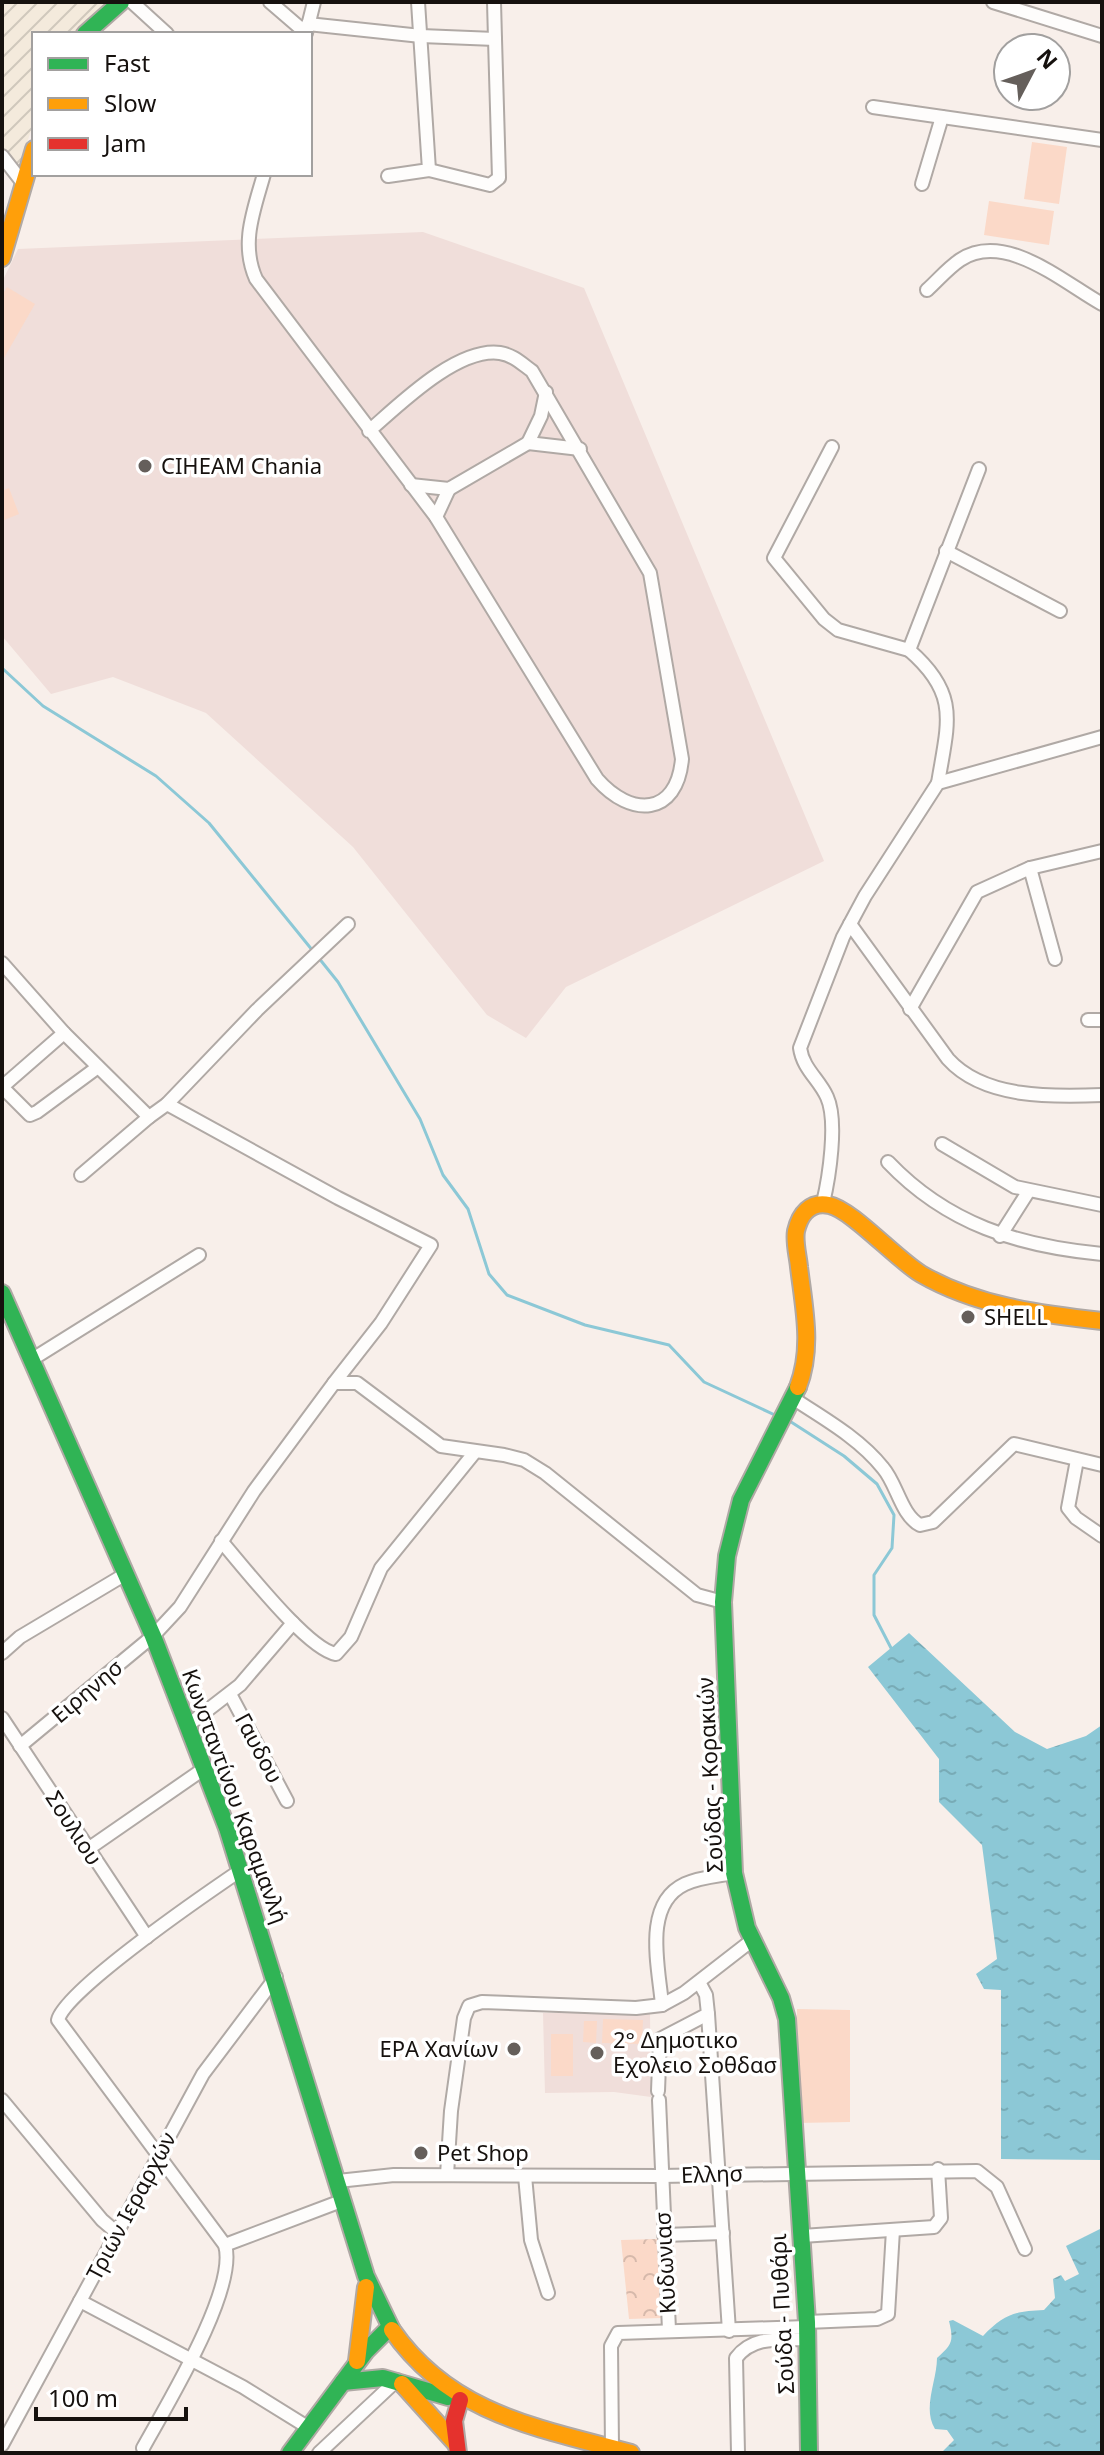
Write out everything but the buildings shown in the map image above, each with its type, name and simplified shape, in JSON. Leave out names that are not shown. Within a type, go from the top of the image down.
[{"type":"main road","points":[[87,32],[121,2]]},
{"type":"main road","points":[[2,258],[32,155]]},
{"type":"main road","points":[[792,1403],[807,1364],[808,1349],[796,1227],[804,1211],[823,1203],[842,1209],[894,1257],[941,1287],[980,1303],[1020,1312],[1102,1321]]},
{"type":"main road","name":"Κωνσταντίνου Καραμανλή","points":[[2,1293],[153,1636],[205,1768],[276,1977],[366,2276],[389,2328],[430,2376],[460,2400]]},
{"type":"main road","name":"Σούδας - Κορακιών","points":[[792,1403],[741,1500],[727,1556],[723,1602],[734,1873],[751,1941],[781,1998],[787,2019],[795,2172]]},
{"type":"main road","name":"Σούδα - Πυθάρι","points":[[795,2172],[807,2329],[809,2453]]},
{"type":"main road","points":[[357,2364],[366,2276]]},
{"type":"main road","points":[[290,2453],[357,2364],[389,2328]]},
{"type":"main road","points":[[343,2382],[373,2376],[397,2380],[508,2419],[631,2453]]},
{"type":"main road","points":[[397,2380],[423,2404],[457,2448]]},
{"type":"main road","points":[[457,2448],[454,2421],[460,2400]]},
{"type":"street","points":[[132,2],[165,32]]},
{"type":"street","points":[[270,2],[307,30],[495,39]]},
{"type":"street","points":[[307,30],[314,2]]},
{"type":"street","points":[[418,2],[429,170]]},
{"type":"street","points":[[388,176],[429,170],[490,185],[499,178],[494,2]]},
{"type":"street","points":[[993,2],[1102,36]]},
{"type":"street","points":[[873,107],[1102,140]]},
{"type":"street","points":[[922,184],[942,117]]},
{"type":"street","points":[[2,156],[23,183]]},
{"type":"street","points":[[263,176],[248,231],[250,265],[256,279],[369,431],[436,517],[597,779],[618,801],[633,807],[658,801],[681,776],[682,759],[650,573],[532,371],[511,356],[497,352],[480,355],[426,383],[369,431]]},
{"type":"street","points":[[927,290],[960,261],[993,250],[1020,257],[1102,304]]},
{"type":"street","points":[[436,517],[449,489],[528,443],[541,416],[546,392]]},
{"type":"street","points":[[528,443],[580,449]]},
{"type":"street","points":[[823,1203],[830,1176],[830,1111],[828,1098],[802,1059],[800,1048],[830,965],[850,924],[938,783],[947,712],[943,688],[933,673],[909,650],[838,630],[824,619],[774,558],[773,553],[832,447]]},
{"type":"street","points":[[909,650],[979,469]]},
{"type":"street","points":[[411,485],[449,489]]},
{"type":"street","points":[[946,551],[1060,611]]},
{"type":"street","points":[[938,783],[1102,737]]},
{"type":"street","points":[[910,1009],[977,892],[1030,868],[1102,851]]},
{"type":"street","points":[[1030,868],[1055,959]]},
{"type":"street","points":[[81,1175],[167,1104],[348,924]]},
{"type":"street","points":[[850,924],[953,1065],[985,1082],[1012,1091],[1102,1095]]},
{"type":"street","points":[[2,963],[64,1033],[149,1117]]},
{"type":"street","points":[[1088,1020],[1102,1020]]},
{"type":"street","points":[[64,1033],[2,1087],[24,1112],[30,1115],[37,1112],[98,1067]]},
{"type":"street","name":"Ειρηνησ","points":[[20,1746],[153,1636],[180,1607],[221,1541],[381,1323],[431,1245],[167,1104]]},
{"type":"street","points":[[942,1144],[1028,1192],[1102,1205]]},
{"type":"street","points":[[888,1162],[938,1206],[1000,1236],[1102,1254]]},
{"type":"street","points":[[1000,1236],[1028,1192]]},
{"type":"street","points":[[31,1360],[199,1255]]},
{"type":"street","points":[[334,1383],[357,1383],[441,1446],[524,1460],[697,1595],[723,1602]]},
{"type":"street","points":[[792,1403],[869,1453],[885,1469],[909,1516],[920,1525],[933,1522],[1014,1444],[1102,1465]]},
{"type":"street","points":[[221,1541],[293,1623],[326,1651],[336,1654],[342,1650],[381,1568],[475,1452]]},
{"type":"street","points":[[1077,1460],[1068,1508],[1076,1518],[1102,1536]]},
{"type":"street","points":[[2,1653],[20,1637],[124,1575]]},
{"type":"street","points":[[187,1726],[230,1694],[293,1623]]},
{"type":"street","name":"Γαυδου","points":[[230,1694],[287,1801]]},
{"type":"street","name":"Σουλιου","points":[[2,1718],[147,1937]]},
{"type":"street","points":[[88,1849],[205,1768]]},
{"type":"street","points":[[143,2448],[191,2361],[226,2279],[228,2256],[225,2245],[58,2020],[65,2007],[147,1937],[241,1870]]},
{"type":"street","points":[[662,2005],[657,1924],[662,1906],[676,1889],[687,1883],[734,1873]]},
{"type":"street","points":[[447,2175],[451,2111],[464,2018],[469,2006],[482,2002],[636,2008],[662,2005],[699,1982],[751,1941]]},
{"type":"street","name":"Τριών Ιεραρχών","points":[[2,2445],[157,2155],[214,2057],[276,1977]]},
{"type":"street","points":[[699,1982],[706,1995],[708,2014],[729,2331]]},
{"type":"street","name":"Κυδωνιασ","points":[[669,2330],[660,2176],[660,2039],[708,2014]]},
{"type":"street","points":[[2,2100],[102,2220],[116,2232]]},
{"type":"street","points":[[802,2236],[934,2227],[940,2222],[938,2169]]},
{"type":"street","name":"Ελλησ","points":[[338,2181],[383,2175],[660,2176],[938,2169],[977,2171],[997,2187],[1025,2249]]},
{"type":"street","points":[[525,2176],[531,2240],[548,2293]]},
{"type":"street","points":[[225,2245],[344,2200]]},
{"type":"street","points":[[738,2453],[736,2358],[745,2346],[756,2341],[807,2329],[877,2319],[888,2314],[893,2230]]},
{"type":"street","points":[[664,2235],[723,2233]]},
{"type":"street","points":[[80,2301],[243,2387],[309,2428]]},
{"type":"street","points":[[612,2448],[612,2339],[624,2331],[807,2329]]},
{"type":"street","points":[[319,2453],[397,2380]]},
{"type":"shaded area","points":[[2,2],[108,2],[77,32],[32,32],[32,128],[18,169],[2,151]]},
{"type":"shaded area","points":[[423,232],[584,288],[824,861],[566,987],[526,1038],[487,1015],[353,847],[206,713],[113,677],[51,694],[2,636],[2,282],[18,249]]},
{"type":"shaded area","name":"2° Δημοτικο Εχολειο Σοθδασ","points":[[543,2013],[650,2013],[651,2097],[614,2092],[545,2093]]},
{"type":"green space","points":[[1032,142],[1067,147],[1059,204],[1024,199]]},
{"type":"green space","points":[[989,201],[1054,211],[1049,245],[984,235]]},
{"type":"green space","points":[[7,287],[35,304],[4,358],[2,295]]},
{"type":"green space","points":[[9,488],[19,514],[2,521],[2,491]]},
{"type":"green space","points":[[797,2009],[850,2010],[850,2122],[797,2123]]},
{"type":"green space","points":[[603,2019],[643,2020],[642,2044],[602,2043]]},
{"type":"green space","points":[[584,2021],[597,2021],[596,2043],[583,2042]]},
{"type":"green space","points":[[551,2034],[573,2034],[573,2076],[551,2076]]},
{"type":"green space","points":[[657,2239],[661,2318],[629,2319],[621,2240]]},
{"type":"water","points":[[909,1633],[1015,1732],[1047,1749],[1086,1736],[1102,1725],[1102,2160],[1001,2159],[1001,1990],[984,1989],[976,1974],[997,1959],[982,1845],[939,1802],[939,1759],[868,1667]]},
{"type":"water","points":[[1102,2228],[1102,2453],[941,2453],[954,2440],[947,2430],[935,2429],[931,2421],[930,2403],[937,2358],[950,2342],[949,2321],[953,2320],[983,2336],[1011,2315],[1044,2310],[1055,2298],[1053,2279],[1061,2275],[1065,2281],[1079,2274],[1066,2246]]},
{"type":"waterway","points":[[2,668],[43,706],[156,776],[209,823],[313,951]]},
{"type":"waterway","points":[[318,957],[338,982],[420,1119],[443,1175],[468,1209],[489,1274],[507,1295],[585,1325],[669,1345],[704,1382],[777,1416]]},
{"type":"waterway","points":[[788,1420],[844,1456],[877,1484],[894,1515],[892,1548],[874,1575],[874,1615],[891,1648]]},
{"type":"traffic: fast","points":[[87,32],[121,2]]},
{"type":"traffic: fast","points":[[2,1293],[153,1636],[227,1828],[366,2276],[392,2330]]},
{"type":"traffic: fast","points":[[798,1387],[741,1500],[727,1556],[723,1602],[734,1873],[747,1928],[781,1998],[787,2019],[807,2322],[809,2453]]},
{"type":"traffic: fast","points":[[290,2453],[366,2351],[389,2328]]},
{"type":"traffic: fast","points":[[343,2382],[383,2378],[448,2397]]},
{"type":"traffic: slow","points":[[2,258],[32,156]]},
{"type":"traffic: slow","points":[[798,1387],[805,1358],[806,1328],[796,1235],[803,1214],[816,1205],[838,1208],[921,1274],[964,1294],[1008,1307],[1102,1321]]},
{"type":"traffic: slow","points":[[357,2361],[366,2287]]},
{"type":"traffic: slow","points":[[392,2330],[415,2358],[441,2381],[498,2414],[631,2453]]},
{"type":"traffic: slow","points":[[402,2384],[456,2444]]},
{"type":"traffic: jam","points":[[458,2453],[454,2421],[460,2400]]},
{"type":"place","name":"CIHEAM Chania","points":[[145,466]]},
{"type":"place","name":"SHELL","points":[[968,1317]]},
{"type":"place","name":"ΕΡΑ Χανίων","points":[[514,2049]]},
{"type":"place","name":"2° Δημοτικο Εχολειο Σοθδασ","points":[[597,2053]]},
{"type":"place","name":"Pet Shop","points":[[421,2153]]}]
